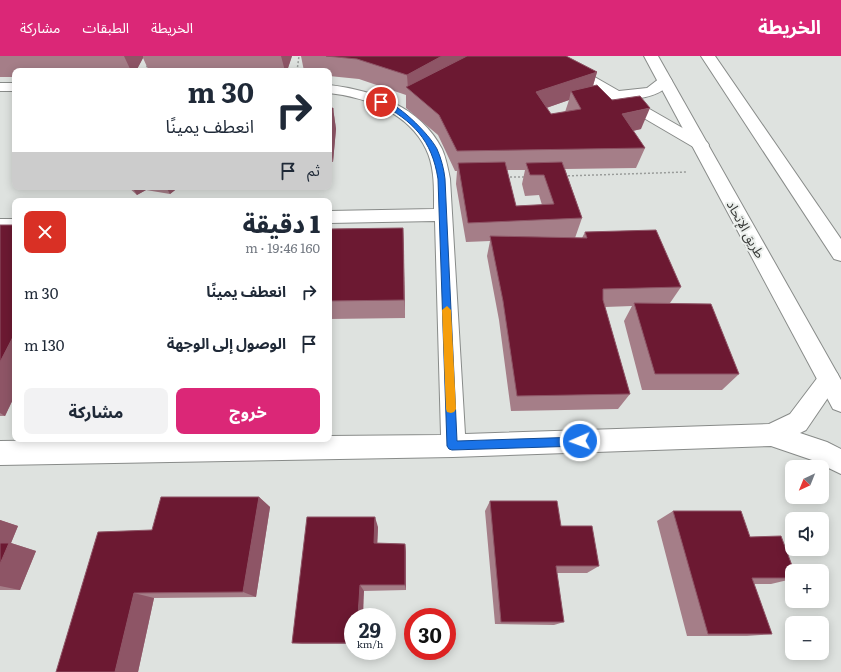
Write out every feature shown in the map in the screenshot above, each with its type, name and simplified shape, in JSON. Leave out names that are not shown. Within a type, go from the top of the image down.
[{"type":"street","points":[[548,56],[701,145]]},
{"type":"street","name":"طريق اﻹتحاد","points":[[651,56],[841,402]]},
{"type":"street","points":[[708,56],[841,254]]},
{"type":"street","points":[[617,96],[652,91],[665,81]]},
{"type":"street","points":[[0,87],[12,87]]},
{"type":"street","points":[[332,89],[372,97],[394,109],[421,131],[433,149],[440,166],[442,179],[442,215],[452,446]]},
{"type":"street","points":[[332,217],[442,215]]},
{"type":"street","points":[[0,225],[12,224]]},
{"type":"street","points":[[771,435],[798,422],[829,380]]},
{"type":"street","points":[[0,453],[452,446],[771,435],[818,450],[841,462]]},
{"type":"path","points":[[297,68],[299,56]]},
{"type":"path","points":[[146,68],[150,61]]},
{"type":"path","points":[[559,176],[715,171]]},
{"type":"path","points":[[504,177],[528,177]]},
{"type":"building","points":[[326,56],[442,56],[407,75],[357,59]]},
{"type":"building","points":[[467,56],[566,56],[597,72],[536,92],[551,114],[581,109],[571,91],[597,85],[612,100],[640,96],[650,108],[622,114],[645,148],[457,151],[439,115],[406,87]]},
{"type":"building","points":[[505,162],[516,206],[554,204],[544,175],[530,175],[526,163],[562,162],[582,218],[468,223],[458,163]]},
{"type":"building","points":[[0,225],[12,225],[12,339],[0,362]]},
{"type":"building","points":[[403,228],[404,300],[332,301],[332,229]]},
{"type":"building","points":[[656,230],[681,287],[603,289],[603,300],[630,394],[517,396],[503,301],[490,236],[587,238],[585,232]]},
{"type":"building","points":[[634,303],[711,304],[739,374],[655,374]]},
{"type":"building","points":[[161,497],[259,497],[243,592],[134,593],[115,672],[56,672],[98,532],[152,530]]},
{"type":"building","points":[[490,501],[557,501],[561,526],[592,526],[599,566],[556,566],[564,622],[501,622]]},
{"type":"building","points":[[673,511],[741,511],[750,537],[781,536],[785,547],[785,556],[788,556],[791,564],[785,564],[785,578],[752,578],[772,634],[708,634]]},
{"type":"building","points":[[307,517],[375,517],[374,543],[405,544],[405,585],[360,585],[359,608],[344,608],[344,643],[292,643]]},
{"type":"building","points":[[0,543],[9,543],[0,564]]},
{"type":"slow traffic","points":[[447,310],[451,409]]},
{"type":"route","points":[[381,102],[394,109],[421,131],[433,149],[440,166],[442,179],[442,215],[452,446],[580,441]]}]
